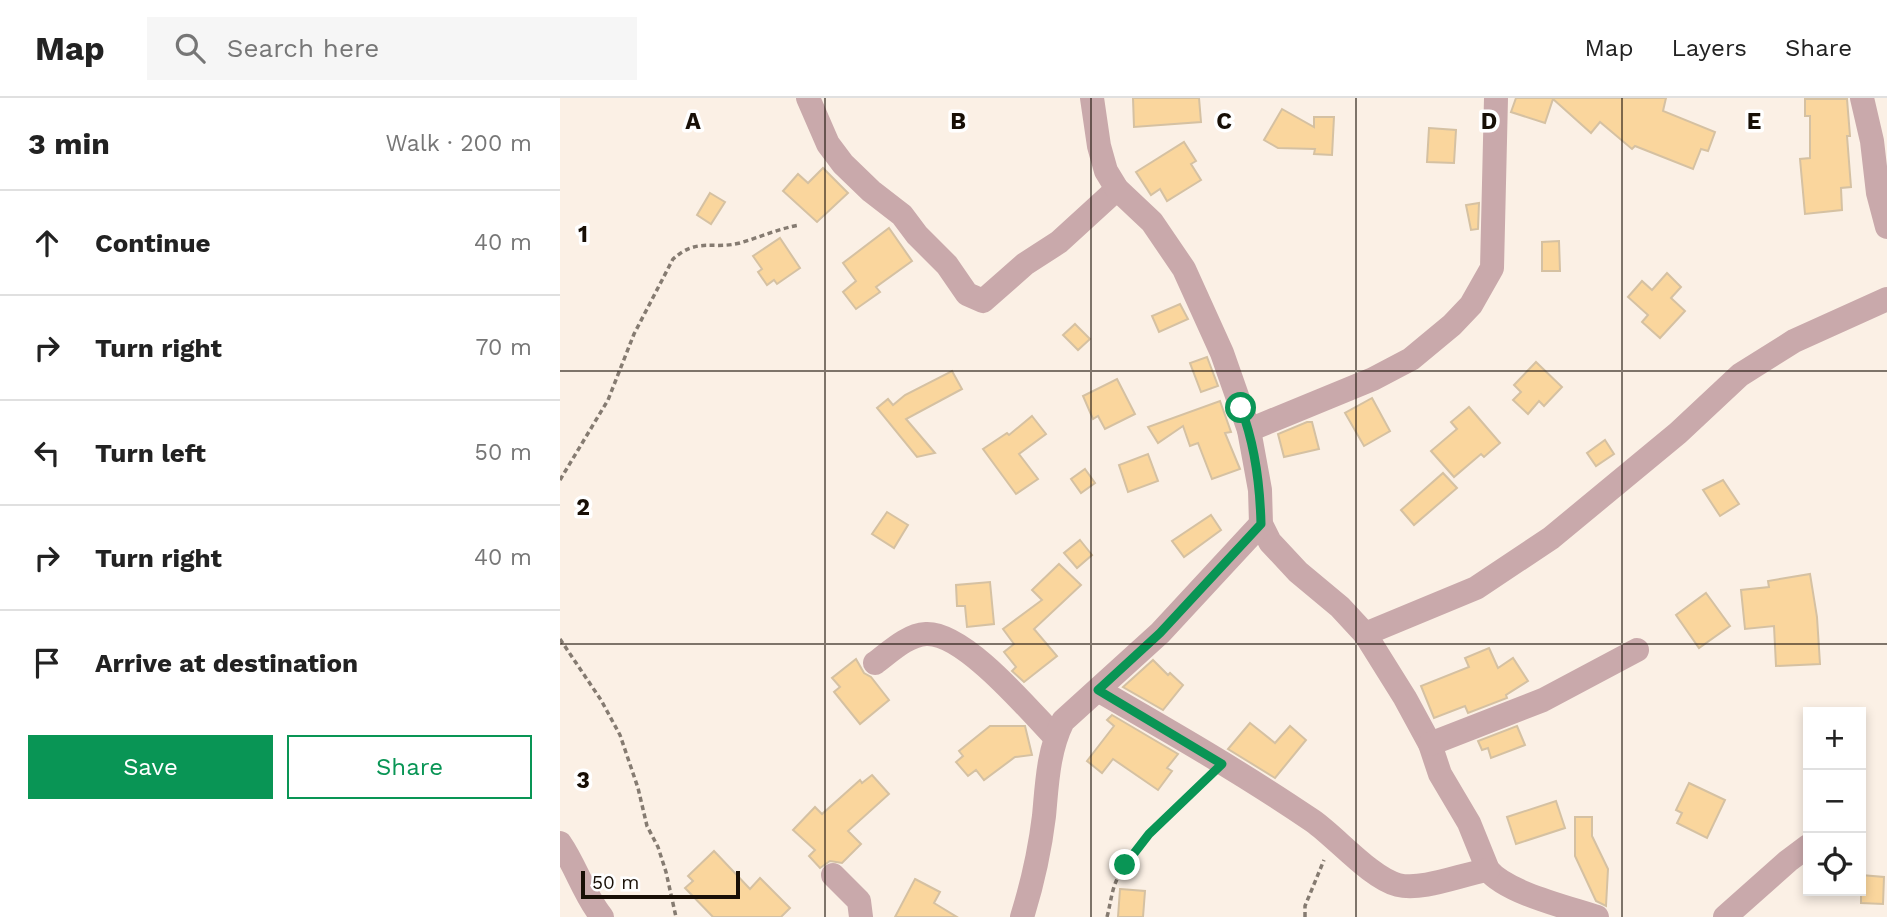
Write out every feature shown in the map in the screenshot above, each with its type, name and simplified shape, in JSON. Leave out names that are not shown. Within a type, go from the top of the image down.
[{"type":"street","points":[[808,98],[828,145],[843,164],[871,191],[902,215],[918,236],[947,265],[967,294],[984,300],[1025,264],[1059,242],[1117,189]]},
{"type":"street","points":[[1092,98],[1099,146],[1106,171],[1117,189],[1152,222],[1184,269],[1222,353],[1249,430],[1260,490],[1261,524],[1270,542],[1365,634],[1430,744],[1440,774],[1469,823],[1488,870],[1508,887],[1597,917]]},
{"type":"street","points":[[1249,430],[1373,379],[1411,359],[1452,326],[1471,305],[1492,268],[1496,98]]},
{"type":"street","points":[[1861,98],[1872,141],[1878,193],[1887,227]]},
{"type":"street","points":[[1365,634],[1476,588],[1551,538],[1678,433],[1740,375],[1794,341],[1887,299]]},
{"type":"street","points":[[1022,917],[1044,818],[1046,787],[1055,737],[1062,721],[1160,633],[1261,524]]},
{"type":"street","points":[[875,663],[910,638],[926,634],[943,636],[963,647],[985,666],[1055,737]]},
{"type":"street","points":[[1430,744],[1543,701],[1637,650]]},
{"type":"street","points":[[1098,690],[1315,822],[1367,866],[1398,885],[1434,883],[1488,870]]},
{"type":"street","points":[[560,843],[602,917]]},
{"type":"street","points":[[1725,917],[1803,850]]},
{"type":"street","points":[[834,876],[859,901],[861,917]]},
{"type":"path","points":[[560,480],[608,400],[634,334],[673,259],[683,250],[696,245],[739,243],[799,225]]},
{"type":"path","points":[[560,639],[620,734],[647,826],[658,847],[666,872],[676,917]]},
{"type":"path","points":[[1107,917],[1115,884],[1125,865],[1149,834],[1222,764]]},
{"type":"path","points":[[1305,917],[1305,906],[1333,837]]},
{"type":"building","points":[[1133,98],[1199,98],[1201,122],[1134,127]]},
{"type":"building","points":[[1516,98],[1666,98],[1663,111],[1715,132],[1708,151],[1701,149],[1693,169],[1635,146],[1632,149],[1600,122],[1591,133],[1553,99],[1545,123],[1511,112]]},
{"type":"building","points":[[1805,99],[1847,99],[1851,187],[1841,188],[1842,210],[1805,214],[1800,159],[1810,158],[1810,116],[1805,116]]},
{"type":"building","points":[[1282,109],[1314,127],[1314,117],[1334,117],[1332,155],[1314,154],[1315,149],[1278,148],[1264,140]]},
{"type":"building","points":[[1429,128],[1456,130],[1454,163],[1427,162]]},
{"type":"building","points":[[1184,142],[1196,161],[1191,164],[1201,180],[1167,201],[1160,189],[1151,195],[1136,172]]},
{"type":"building","points":[[823,168],[848,193],[817,222],[783,191],[798,174],[808,183]]},
{"type":"building","points":[[710,193],[725,202],[711,224],[697,215]]},
{"type":"building","points":[[1479,203],[1478,229],[1471,230],[1466,205]]},
{"type":"building","points":[[889,228],[912,261],[876,287],[880,292],[856,309],[843,292],[856,281],[843,263]]},
{"type":"building","points":[[780,238],[800,268],[777,284],[774,280],[767,285],[758,272],[762,269],[753,256]]},
{"type":"building","points":[[1559,241],[1560,271],[1542,271],[1542,242]]},
{"type":"building","points":[[1667,273],[1681,287],[1671,298],[1685,311],[1660,338],[1642,322],[1648,315],[1628,297],[1642,281],[1652,290]]},
{"type":"building","points":[[1180,304],[1188,319],[1159,332],[1152,316]]},
{"type":"building","points":[[1075,324],[1090,339],[1078,350],[1063,335]]},
{"type":"building","points":[[1207,357],[1218,386],[1201,392],[1190,363]]},
{"type":"building","points":[[1536,362],[1562,387],[1544,406],[1539,401],[1528,414],[1513,400],[1521,392],[1514,385]]},
{"type":"building","points":[[952,371],[962,389],[906,419],[935,453],[917,457],[877,408],[888,399],[893,405],[905,395]]},
{"type":"building","points":[[1117,379],[1135,414],[1105,429],[1098,416],[1093,419],[1083,396]]},
{"type":"building","points":[[1372,398],[1390,431],[1364,446],[1345,413]]},
{"type":"building","points":[[1220,401],[1231,432],[1225,433],[1240,469],[1212,479],[1198,443],[1190,446],[1183,426],[1158,443],[1148,427]]},
{"type":"building","points":[[1469,407],[1500,443],[1484,457],[1481,454],[1454,477],[1431,451],[1457,429],[1451,422]]},
{"type":"building","points":[[1032,416],[1046,434],[1019,454],[1038,479],[1016,494],[983,449],[1007,433],[1009,435]]},
{"type":"building","points":[[1312,422],[1319,449],[1284,457],[1278,434]]},
{"type":"building","points":[[1605,440],[1614,454],[1596,466],[1587,453]]},
{"type":"building","points":[[1148,454],[1158,481],[1128,492],[1119,465]]},
{"type":"building","points":[[1085,469],[1095,483],[1081,493],[1071,479]]},
{"type":"building","points":[[1443,473],[1457,488],[1414,525],[1401,510]]},
{"type":"building","points":[[1723,480],[1739,504],[1720,516],[1703,490]]},
{"type":"building","points":[[887,512],[908,525],[894,548],[872,534]]},
{"type":"building","points":[[1211,515],[1221,530],[1184,557],[1172,541]]},
{"type":"building","points":[[1080,540],[1092,555],[1077,568],[1064,553]]},
{"type":"building","points":[[1059,564],[1081,585],[1034,629],[1057,656],[1024,682],[1012,671],[1016,667],[1004,652],[1014,644],[1003,629],[1042,600],[1032,590]]},
{"type":"building","points":[[1810,574],[1817,617],[1820,664],[1776,666],[1774,626],[1745,629],[1741,590],[1769,587],[1768,581]]},
{"type":"building","points":[[990,582],[994,624],[967,627],[965,606],[957,606],[956,585]]},
{"type":"building","points":[[1706,593],[1730,626],[1699,648],[1676,615]]},
{"type":"building","points":[[1489,648],[1498,668],[1513,658],[1528,681],[1506,695],[1507,698],[1468,713],[1465,706],[1434,718],[1421,686],[1469,667],[1465,658]]},
{"type":"building","points":[[856,659],[864,673],[871,677],[889,700],[860,724],[834,692],[840,687],[832,678]]},
{"type":"building","points":[[1153,660],[1183,685],[1163,710],[1123,687]]},
{"type":"building","points":[[1112,715],[1178,754],[1167,768],[1172,771],[1158,790],[1113,759],[1102,773],[1087,761],[1114,726],[1107,720]]},
{"type":"building","points":[[1250,723],[1275,743],[1290,726],[1306,740],[1275,778],[1228,749]]},
{"type":"building","points":[[990,726],[1025,726],[1032,755],[1015,757],[984,780],[976,770],[968,776],[956,762],[963,756],[959,751]]},
{"type":"building","points":[[1517,726],[1525,745],[1491,758],[1488,748],[1482,750],[1478,741]]},
{"type":"building","points":[[872,775],[889,794],[848,831],[861,844],[842,863],[830,861],[820,868],[809,856],[815,850],[793,830],[815,807],[822,814],[860,780],[862,783]]},
{"type":"building","points":[[1689,783],[1725,800],[1707,838],[1677,823],[1682,813],[1676,810]]},
{"type":"building","points":[[1556,801],[1565,828],[1516,844],[1507,817]]},
{"type":"building","points":[[1575,817],[1592,817],[1592,836],[1608,869],[1606,906],[1596,901],[1575,856]]},
{"type":"building","points":[[714,851],[750,889],[760,878],[790,908],[781,917],[713,917],[685,888],[693,881],[688,876]]},
{"type":"building","points":[[1866,875],[1884,877],[1883,904],[1861,903],[1861,896],[1866,896]]},
{"type":"building","points":[[915,879],[940,892],[934,903],[957,917],[895,917]]},
{"type":"building","points":[[1120,889],[1145,891],[1143,917],[1118,917]]},
{"type":"route","points":[[1125,865],[1149,834],[1222,764],[1098,690],[1160,633],[1261,524],[1260,490],[1249,430],[1241,408]]}]
